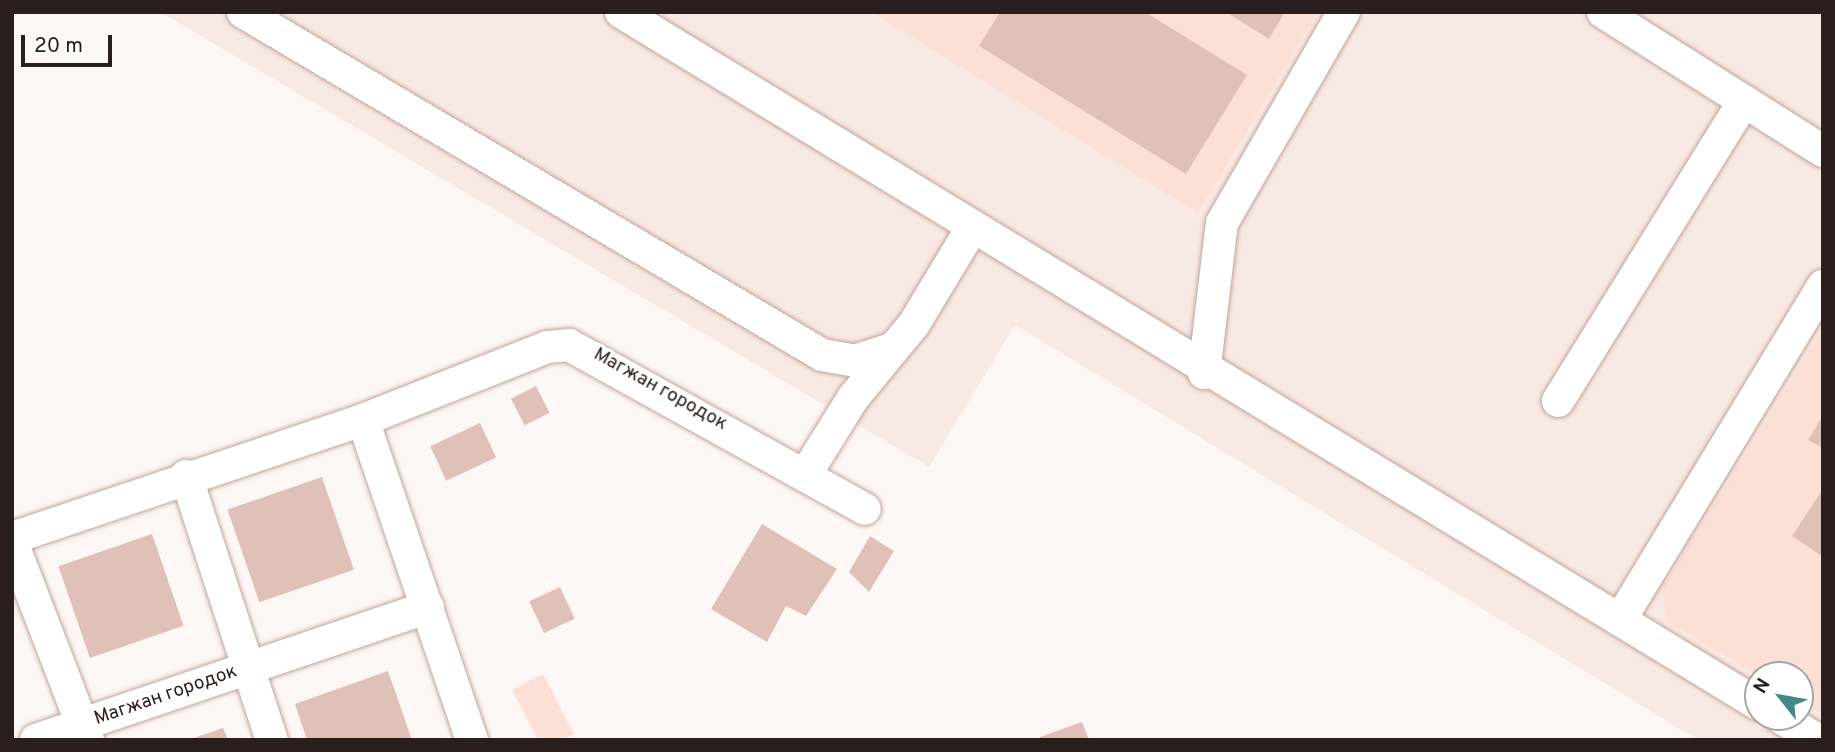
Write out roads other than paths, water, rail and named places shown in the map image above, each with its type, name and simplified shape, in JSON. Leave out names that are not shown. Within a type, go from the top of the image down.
[{"type":"street","points":[[243,12],[821,355],[855,361],[894,348]]},
{"type":"street","points":[[621,12],[1204,373],[1744,695]]},
{"type":"street","points":[[1204,373],[1222,223],[1344,12]]},
{"type":"street","points":[[1603,12],[1823,151]]},
{"type":"street","points":[[1558,401],[1744,101]]},
{"type":"street","points":[[807,472],[853,398],[894,348],[972,228]]},
{"type":"street","points":[[1620,620],[1823,286]]},
{"type":"street","name":"Магжан городок","points":[[85,732],[12,540],[186,476],[363,420],[547,347],[569,345],[807,472],[865,509]]},
{"type":"street","points":[[363,420],[472,740]]},
{"type":"street","name":"Магжан городок","points":[[186,476],[272,740]]},
{"type":"street","name":"Магжан городок","points":[[36,740],[85,732],[250,668],[428,607]]}]
